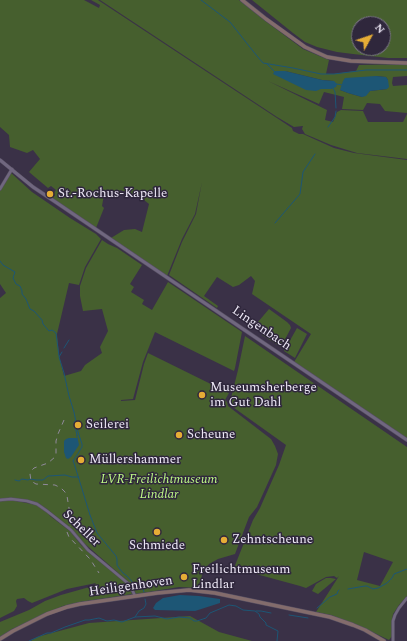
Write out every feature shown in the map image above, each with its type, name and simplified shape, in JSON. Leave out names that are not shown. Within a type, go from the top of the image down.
[{"type":"main road","points":[[242,0],[305,47],[327,57],[351,61],[407,63]]},
{"type":"main road","name":"Heiligenhoven","points":[[0,639],[47,614],[67,607],[135,596],[189,590],[215,593],[335,619],[365,630],[384,641]]},
{"type":"street","name":"Lingenbach","points":[[0,160],[33,187],[407,440]]},
{"type":"street","points":[[0,189],[12,169]]},
{"type":"street","name":"Scheller","points":[[0,500],[12,499],[38,504],[71,530],[88,550],[130,585],[135,596]]},
{"type":"street","points":[[393,641],[393,621],[398,608],[407,598]]},
{"type":"green space","points":[[0,0],[84,0],[99,8],[100,5],[91,0],[98,0],[292,128],[293,131],[334,148],[354,153],[407,160],[407,439],[294,362],[311,334],[252,294],[255,281],[251,276],[239,285],[233,287],[217,277],[204,296],[218,306],[217,308],[169,275],[182,242],[196,214],[202,182],[195,214],[182,239],[167,276],[111,238],[124,230],[135,229],[142,232],[149,204],[139,196],[120,190],[117,198],[104,195],[102,206],[104,208],[96,228],[52,199],[56,190],[51,186],[48,188],[29,172],[40,159],[33,150],[27,153],[10,147],[9,135],[0,127]]},
{"type":"green space","points":[[100,0],[239,0],[303,49],[329,60],[326,74],[356,71],[359,65],[407,64],[407,76],[393,77],[392,83],[393,86],[407,85],[407,113],[385,111],[380,104],[367,103],[363,110],[342,109],[344,97],[324,92],[319,104],[268,81],[327,110],[325,120],[333,122],[337,112],[341,110],[363,111],[368,122],[403,122],[407,114],[407,159],[357,153],[331,145],[305,134],[302,129],[303,126],[294,127]],"holes":[[[285,71],[322,80],[334,81],[331,89],[321,89]],[[376,76],[386,77],[388,80],[387,89],[370,91],[362,97],[340,90]]]},
{"type":"green space","points":[[252,0],[407,0],[407,58],[371,56],[391,56],[391,16],[351,16],[351,54],[317,47],[305,42]]},
{"type":"green space","name":"LVR-Freilichtmuseum Lindlar","points":[[10,172],[32,192],[96,234],[101,239],[85,267],[79,285],[69,283],[57,334],[59,356],[64,376],[81,371],[85,365],[102,353],[100,347],[108,331],[102,309],[83,311],[80,286],[86,268],[102,240],[142,265],[130,284],[134,287],[131,292],[144,300],[142,304],[152,310],[168,282],[242,332],[234,371],[155,332],[143,362],[133,399],[121,400],[135,400],[148,353],[229,393],[225,400],[228,406],[271,439],[275,446],[278,454],[276,465],[257,507],[249,517],[235,554],[218,559],[209,564],[202,575],[199,588],[179,587],[136,594],[132,585],[47,509],[38,503],[27,500],[0,499],[0,298],[6,293],[0,284],[0,190]]},
{"type":"green space","points":[[269,309],[287,322],[291,328],[281,347],[262,335],[258,322]]},
{"type":"green space","points":[[297,328],[307,334],[295,358],[284,351]]},
{"type":"green space","points":[[245,336],[407,447],[407,596],[393,614],[392,636],[389,640],[331,615],[316,612],[339,576],[337,578],[334,576],[326,577],[306,588],[234,568],[253,520],[279,465],[286,445],[230,405]],"holes":[[[364,552],[393,562],[380,586],[357,580]]]},
{"type":"green space","points":[[11,500],[37,505],[46,510],[50,516],[70,531],[81,545],[130,587],[132,594],[63,606],[12,629],[0,637],[0,622],[29,610],[45,601],[93,586],[96,583],[67,589],[32,603],[24,598],[17,599],[17,606],[14,611],[0,618],[0,501]]},
{"type":"green space","points":[[326,578],[336,579],[318,594],[312,591],[316,584]]},
{"type":"green space","points":[[190,616],[219,632],[252,641],[31,641],[37,637],[89,623]]},
{"type":"water","points":[[276,71],[285,71],[322,80],[334,81],[337,84],[336,87],[331,89],[321,89],[316,91],[306,90],[273,74]]},
{"type":"water","points":[[376,76],[386,77],[389,87],[387,89],[370,91],[366,96],[362,97],[340,90],[345,78]]},
{"type":"water","points":[[77,435],[79,445],[68,459],[66,458],[64,452],[64,441],[69,438],[77,438]]},
{"type":"water","points":[[180,595],[220,599],[220,603],[195,611],[155,610],[153,608],[156,603],[163,598]]},
{"type":"waterway","points":[[201,0],[230,22],[263,63],[321,74],[366,70],[407,70]]},
{"type":"waterway","points":[[267,64],[275,72]]},
{"type":"waterway","points":[[336,84],[343,85]]},
{"type":"waterway","points":[[333,88],[335,92],[336,108]]},
{"type":"waterway","points":[[328,127],[335,117],[336,111]]},
{"type":"waterway","points":[[275,223],[300,194],[303,172],[315,154]]},
{"type":"waterway","points":[[0,261],[3,265],[15,272],[13,278],[16,284],[20,286],[22,294],[30,309],[34,311],[42,320],[43,324],[49,331],[52,330],[56,333],[59,356]]},
{"type":"waterway","points":[[64,348],[69,340]]},
{"type":"waterway","points":[[62,352],[59,357],[82,444],[82,447],[73,461],[90,515],[97,533],[116,556],[117,565],[119,568],[135,585],[141,587]]},
{"type":"waterway","points":[[75,421],[77,435]]},
{"type":"waterway","points":[[15,480],[43,480],[48,476],[65,475],[78,477]]},
{"type":"waterway","points":[[348,589],[365,586],[373,589],[378,588],[387,583],[394,574],[407,569]]},
{"type":"waterway","points":[[317,608],[330,597],[337,594],[339,590]]},
{"type":"waterway","points":[[135,617],[139,611],[144,608],[146,604],[145,599]]},
{"type":"waterway","points":[[29,641],[85,620],[99,618],[107,621],[114,620],[122,622],[135,617],[155,616],[167,619],[179,617],[190,618],[197,621],[206,618],[210,613],[229,605],[236,606],[243,610],[255,611],[259,614],[266,625],[278,631],[277,641]]},
{"type":"waterway","points":[[256,611],[271,613]]},
{"type":"waterway","points":[[289,615],[308,618]]},
{"type":"railway","points":[[64,420],[56,441],[55,457],[48,463],[34,468],[30,474],[31,481],[36,484],[55,485],[65,492],[71,520],[70,527]]},
{"type":"railway","points":[[67,532],[69,537],[90,559],[99,573]]},
{"type":"place","name":"St.-Rochus-Kapelle","points":[[50,194]]},
{"type":"place","name":"Museumsherberge im Gut Dahl","points":[[202,395]]},
{"type":"place","name":"Seilerei","points":[[78,425]]},
{"type":"place","name":"Scheune","points":[[179,435]]},
{"type":"place","name":"Müllershammer","points":[[81,460]]},
{"type":"place","name":"Schmiede","points":[[157,532]]},
{"type":"place","name":"Zehntscheune","points":[[224,540]]},
{"type":"place","name":"Freilichtmuseum Lindlar","points":[[184,577]]}]
